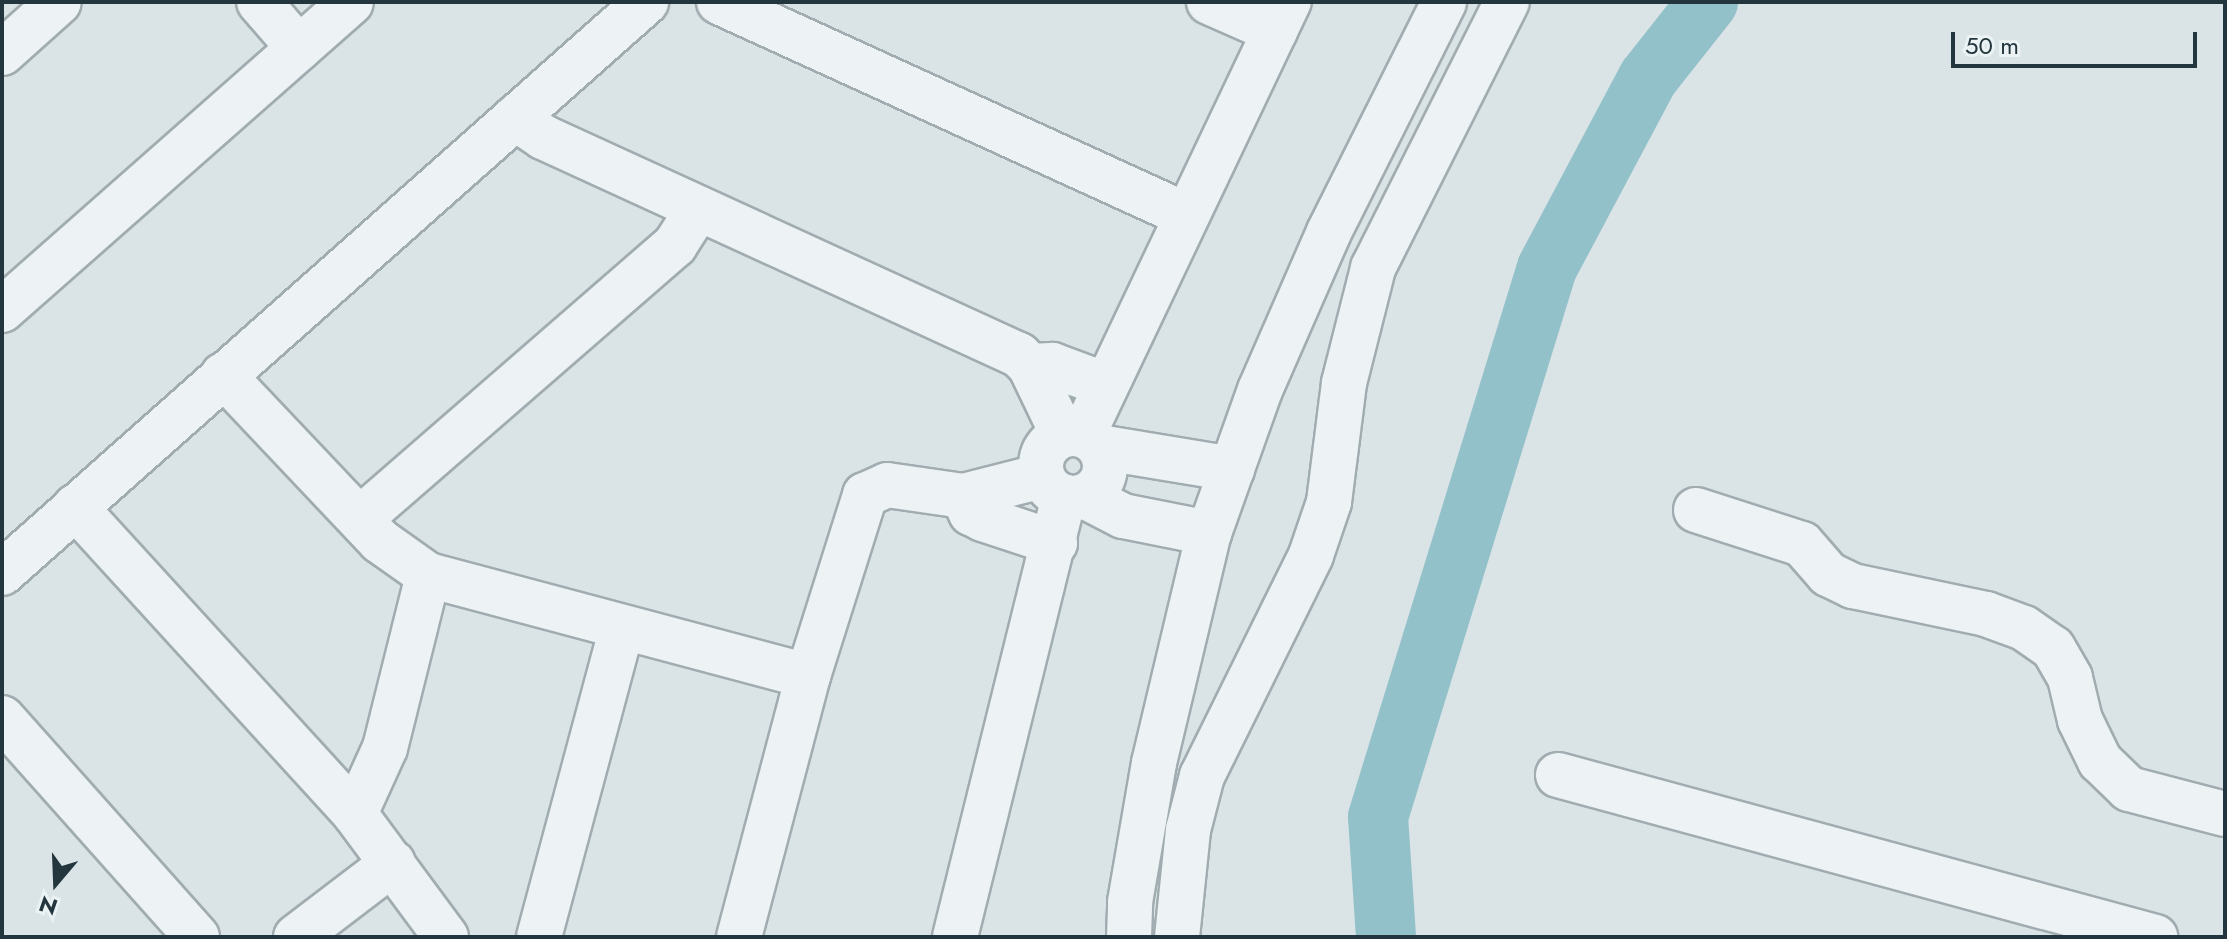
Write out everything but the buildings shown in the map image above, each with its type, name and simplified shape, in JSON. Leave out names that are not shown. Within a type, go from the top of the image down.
[{"type":"street","points":[[2,53],[59,2]]},
{"type":"street","points":[[259,2],[299,48]]},
{"type":"street","points":[[2,310],[351,2]]},
{"type":"street","points":[[2,573],[646,2]]},
{"type":"street","points":[[719,2],[1186,215]]},
{"type":"street","points":[[1081,439],[1282,17],[1209,2]]},
{"type":"street","points":[[1129,937],[1130,902],[1154,763],[1209,533],[1329,232],[1444,2]]},
{"type":"street","points":[[1177,937],[1188,830],[1202,776],[1311,555],[1329,502],[1344,383],[1373,268],[1507,2]]},
{"type":"street","points":[[515,118],[543,137],[997,343],[1030,366],[1104,476],[1063,490],[963,496],[887,485],[865,495],[808,676],[739,937]]},
{"type":"street","points":[[361,518],[675,245],[698,209]]},
{"type":"street","points":[[1329,232],[1373,268]]},
{"type":"street","points":[[1030,366],[1052,365],[1106,385]]},
{"type":"street","points":[[223,375],[395,555],[428,575],[621,630],[808,676]]},
{"type":"street","points":[[1209,533],[1123,516],[1063,490],[1042,456],[1081,439],[1232,469]]},
{"type":"street","points":[[955,937],[970,861],[1055,543],[1063,490]]},
{"type":"street","points":[[963,496],[971,513],[1055,543]]},
{"type":"street","points":[[75,507],[355,814],[446,937]]},
{"type":"street","points":[[1696,510],[1802,544],[1828,574],[1853,586],[1986,614],[2024,628],[2053,648],[2070,678],[2080,720],[2100,761],[2129,789],[2225,814]]},
{"type":"street","points":[[355,814],[385,748],[428,575]]},
{"type":"street","points":[[539,937],[621,630]]},
{"type":"street","points":[[2,718],[197,937]]},
{"type":"street","points":[[1154,763],[1202,776]]},
{"type":"street","points":[[1558,775],[2155,937]]},
{"type":"street","points":[[296,937],[393,863]]},
{"type":"waterway","points":[[1386,937],[1378,817],[1547,268],[1648,78],[1708,2]]}]
